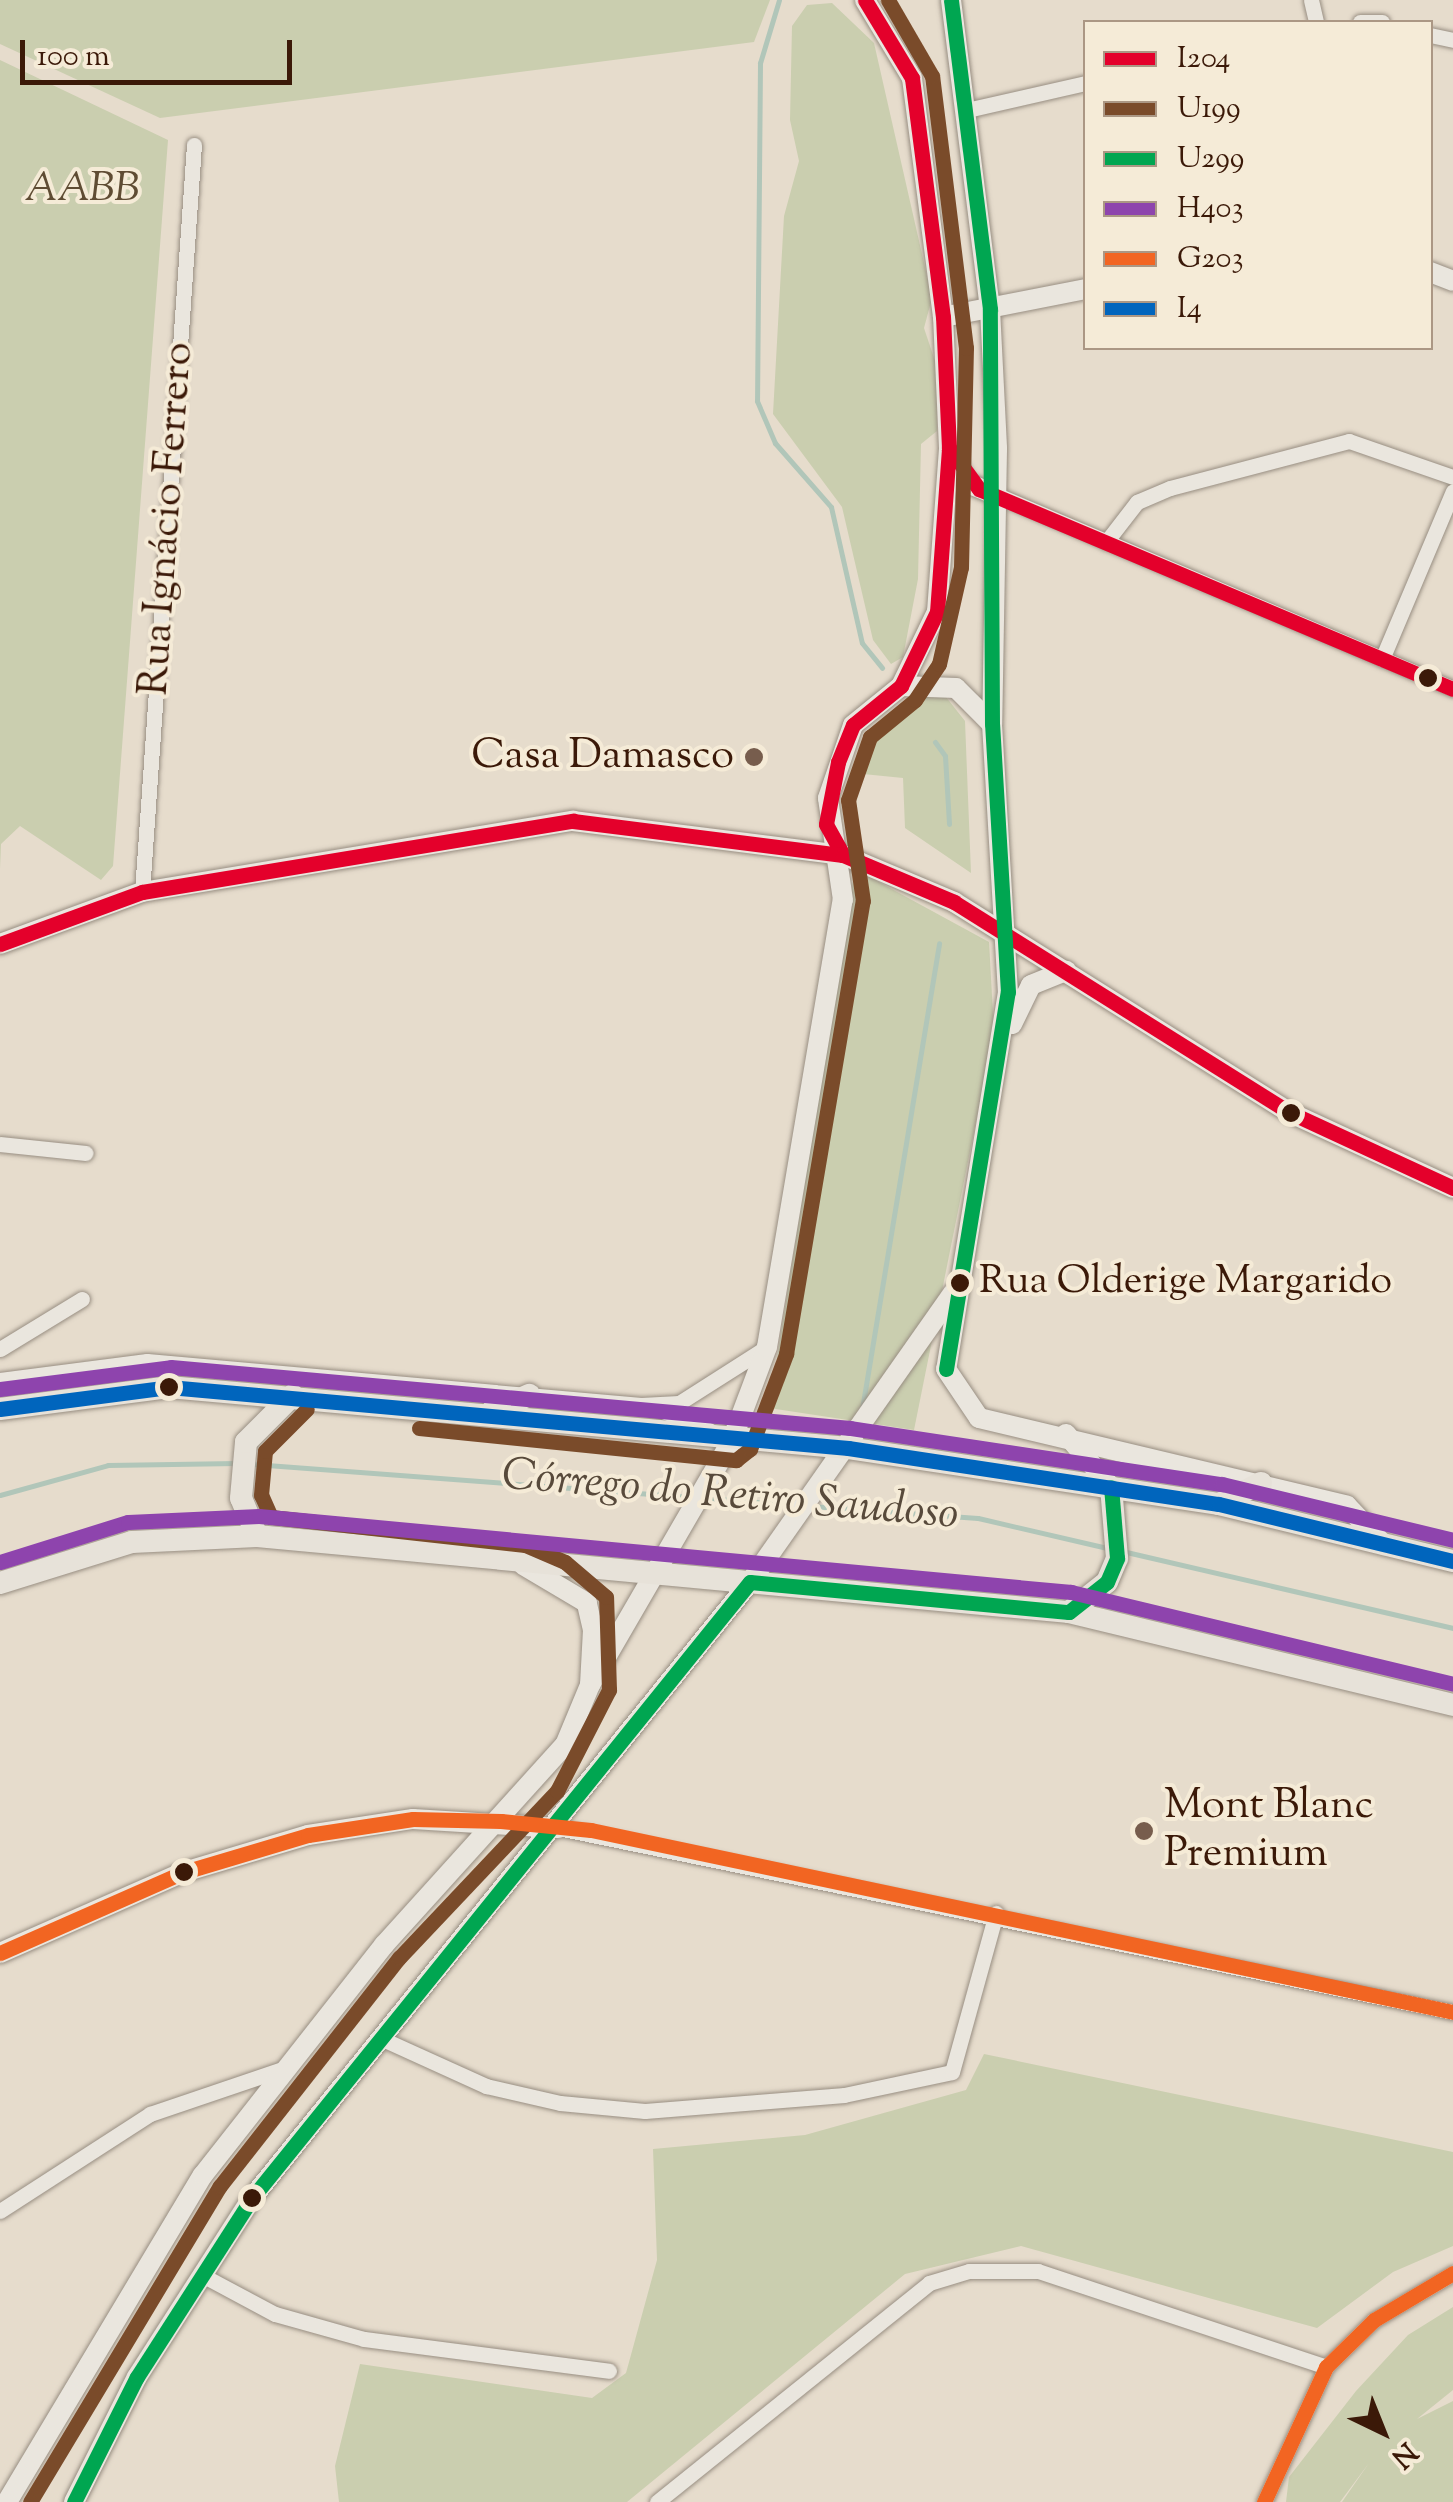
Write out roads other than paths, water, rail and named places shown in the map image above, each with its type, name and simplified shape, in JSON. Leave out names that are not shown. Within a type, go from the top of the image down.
[{"type":"main road","points":[[7,2502],[138,2272],[282,2070],[565,1744],[590,1686],[648,1576],[732,1440],[767,1347],[843,900],[843,855],[826,824],[838,762],[853,724],[901,686],[936,612],[949,448],[943,317],[912,78],[865,0]]},
{"type":"main road","points":[[951,0],[990,309],[997,495],[992,724],[1004,1044],[946,1369],[966,1409],[1347,1506],[1384,1545]]},
{"type":"main road","points":[[943,317],[1083,290]]},
{"type":"main road","points":[[949,448],[967,483],[997,495]]},
{"type":"main road","points":[[901,686],[956,688],[992,724]]},
{"type":"main road","points":[[0,944],[142,892],[573,821],[843,855],[886,867],[1002,930],[1291,1114],[1453,1188]]},
{"type":"main road","points":[[1004,1044],[1032,985],[1066,971]]},
{"type":"main road","points":[[74,2502],[200,2274],[378,2037],[558,1828],[750,1582],[848,1448],[960,1282]]},
{"type":"main road","points":[[0,1409],[169,1387],[293,1395],[732,1440],[848,1448],[1219,1504],[1453,1560]]},
{"type":"main road","points":[[257,1536],[242,1498],[246,1442],[293,1395]]},
{"type":"main road","points":[[486,1414],[529,1395]]},
{"type":"main road","points":[[1066,1434],[1112,1487],[1120,1534],[1107,1582],[1069,1612]]},
{"type":"main road","points":[[1219,1504],[1261,1482]]},
{"type":"main road","points":[[0,1583],[132,1542],[257,1536],[523,1566],[750,1582],[1069,1612],[1453,1705]]},
{"type":"main road","points":[[523,1566],[586,1603],[590,1686]]},
{"type":"main road","points":[[0,1953],[184,1872],[308,1834],[413,1819],[501,1821],[558,1828]]},
{"type":"street","points":[[967,110],[1083,84]]},
{"type":"street","name":"Rua Ignácio Ferrero","points":[[142,892],[194,145]]},
{"type":"street","points":[[1106,542],[1124,514],[1153,495],[1348,441],[1453,476]]},
{"type":"street","points":[[1382,659],[1453,491]]},
{"type":"street","points":[[997,495],[1453,689]]},
{"type":"street","points":[[0,1144],[86,1154]]},
{"type":"street","points":[[0,1349],[82,1299]]},
{"type":"street","points":[[648,1405],[715,1386],[767,1347]]},
{"type":"street","points":[[0,1380],[147,1361],[648,1405],[732,1440]]},
{"type":"street","points":[[558,1828],[996,1914],[1453,2012]]},
{"type":"street","points":[[378,2037],[486,2086],[644,2112],[757,2108],[952,2072],[996,1914]]},
{"type":"street","points":[[0,2211],[150,2114],[282,2070]]},
{"type":"street","points":[[656,2502],[914,2294],[968,2270],[1038,2271],[1326,2367]]},
{"type":"street","points":[[1264,2502],[1326,2367],[1374,2320],[1453,2273]]},
{"type":"street","points":[[200,2274],[275,2314],[364,2339],[609,2372]]},
{"type":"waterway","points":[[779,0],[760,63],[757,401],[775,443],[831,507],[862,643],[882,668]]},
{"type":"waterway","points":[[935,742],[945,756],[949,824]]},
{"type":"waterway","points":[[862,1409],[939,943]]},
{"type":"waterway","points":[[0,1495],[108,1465],[237,1463]]},
{"type":"waterway","name":"Córrego do Retiro Saudoso","points":[[253,1464],[691,1497]]},
{"type":"waterway","name":"Córrego do Retiro Saudoso","points":[[707,1498],[795,1505]]},
{"type":"waterway","name":"Córrego do Retiro Saudoso","points":[[811,1506],[978,1518],[1111,1549]]},
{"type":"waterway","name":"Córrego do Retiro Saudoso","points":[[1122,1551],[1453,1628]]},
{"type":"place","name":"Casa Damasco","points":[[754,757]]},
{"type":"place","name":"Rua Olderige Margarido","points":[[960,1283]]},
{"type":"place","name":"Mont Blanc Premium","points":[[1144,1831]]},
{"type":"park label","name":"AABB","points":[[82,190]]}]
